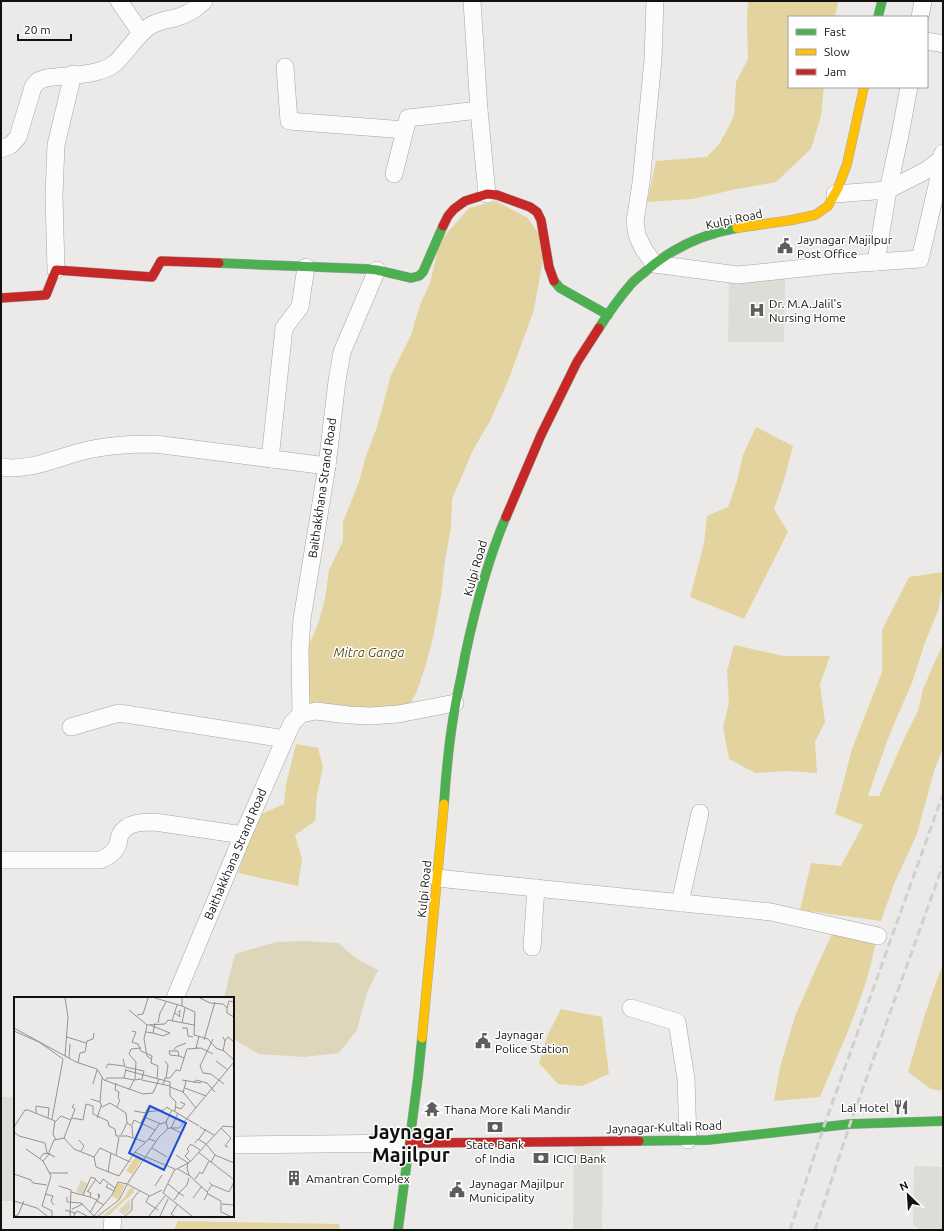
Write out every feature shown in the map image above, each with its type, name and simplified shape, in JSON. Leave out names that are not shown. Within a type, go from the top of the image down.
[{"type":"main road","points":[[878,16],[882,1]]},
{"type":"main road","name":"Kulpi Road","points":[[398,1230],[417,1084],[443,825],[447,764],[456,704],[473,619],[498,535],[541,435],[577,362],[632,282],[654,264],[684,244],[720,231],[815,215],[828,206],[838,188],[846,164],[864,88]]},
{"type":"main road","points":[[1,298],[46,295],[56,270],[152,277],[161,261],[378,270],[411,278],[419,276],[423,272],[448,216],[454,209],[465,202],[487,194],[497,195],[523,204],[537,212],[541,220],[549,267],[553,280],[560,288],[608,315]]},
{"type":"main road","name":"Jaynagar-Kultali Road","points":[[410,1143],[708,1140],[850,1124],[943,1121]]},
{"type":"street","points":[[119,1],[141,33]]},
{"type":"street","points":[[1,149],[11,145],[18,137],[32,88],[38,81],[46,78],[97,72],[106,68],[114,63],[141,33],[158,22],[177,18],[188,13],[204,1]]},
{"type":"street","points":[[472,1],[479,110],[487,194]]},
{"type":"street","points":[[654,1],[653,60],[641,183],[635,222],[637,235],[643,248],[654,264],[738,274],[920,259],[943,160]]},
{"type":"street","points":[[920,16],[923,1]]},
{"type":"street","points":[[928,40],[943,44]]},
{"type":"street","points":[[286,67],[289,121],[405,130]]},
{"type":"street","points":[[56,270],[54,196],[56,145],[73,74]]},
{"type":"street","points":[[876,262],[888,190],[909,88]]},
{"type":"street","points":[[394,174],[408,118],[479,110]]},
{"type":"street","points":[[835,194],[888,190],[925,171],[940,160],[943,153]]},
{"type":"street","points":[[270,459],[284,328],[300,307],[306,267]]},
{"type":"street","name":"Baithakkhana Strand Road","points":[[175,997],[243,835],[292,723],[301,714],[300,650],[302,619],[327,466],[342,352],[378,270]]},
{"type":"street","points":[[3,468],[49,461],[87,450],[130,444],[155,444],[327,466]]},
{"type":"street","points":[[301,714],[316,711],[371,716],[456,704]]},
{"type":"street","points":[[71,727],[119,713],[285,739]]},
{"type":"street","points":[[680,903],[700,813]]},
{"type":"street","points":[[1,860],[100,860],[110,856],[117,847],[120,834],[130,825],[142,822],[155,822],[243,835]]},
{"type":"street","points":[[437,878],[771,912],[878,936]]},
{"type":"street","points":[[532,947],[536,888]]},
{"type":"street","points":[[631,1008],[677,1022],[686,1079],[688,1140]]},
{"type":"street","points":[[234,1145],[410,1143]]},
{"type":"street","points":[[112,1230],[113,1217]]},
{"type":"shaded area","name":"Dr. M.A.Jalil's Nursing Home","points":[[729,278],[785,279],[784,342],[728,342]]},
{"type":"shaded area","points":[[305,941],[338,943],[357,959],[378,970],[367,993],[357,1030],[339,1053],[304,1057],[259,1054],[234,1040],[234,997],[224,997],[235,954],[276,942]]},
{"type":"shaded area","points":[[1,1097],[14,1097],[14,1201],[1,1201]]},
{"type":"shaded area","points":[[574,1147],[603,1147],[602,1230],[573,1230]]},
{"type":"shaded area","points":[[914,1166],[943,1167],[943,1230],[921,1230],[913,1225]]},
{"type":"water","points":[[748,1],[838,1],[835,16],[788,16],[788,88],[824,88],[821,116],[811,149],[776,182],[693,199],[647,202],[656,161],[707,157],[720,143],[734,116],[736,82],[748,59]]},
{"type":"water","name":"Mitra Ganga","points":[[496,201],[528,218],[542,239],[543,259],[534,310],[508,381],[490,421],[473,450],[452,499],[451,528],[445,560],[441,596],[425,668],[417,691],[408,708],[331,711],[310,703],[304,657],[318,624],[325,599],[329,570],[343,541],[343,522],[359,482],[366,456],[377,427],[391,375],[411,335],[420,305],[430,283],[440,241],[469,208]]},
{"type":"water","points":[[756,427],[793,446],[785,477],[774,509],[788,532],[744,619],[690,597],[704,543],[707,516],[728,507],[737,481],[743,455]]},
{"type":"water","points":[[943,572],[943,582],[938,611],[924,645],[913,680],[887,741],[868,796],[879,796],[918,711],[923,689],[943,641],[943,748],[934,771],[917,834],[894,884],[881,921],[800,910],[811,863],[841,866],[863,825],[835,814],[852,749],[882,672],[882,630],[909,577]]},
{"type":"water","points":[[734,645],[784,656],[830,656],[820,684],[825,722],[815,742],[817,773],[786,771],[755,773],[729,759],[723,727],[729,703],[727,671]]},
{"type":"water","points":[[296,744],[318,748],[323,767],[317,795],[315,821],[295,835],[302,859],[298,886],[238,873],[257,816],[284,804],[286,784]]},
{"type":"water","points":[[833,932],[876,941],[866,981],[844,1040],[820,1097],[774,1101],[780,1067],[795,1016]]},
{"type":"water","points":[[943,963],[943,1091],[931,1089],[908,1072],[925,1014]]},
{"type":"water","points":[[561,1009],[602,1017],[609,1074],[582,1086],[558,1084],[539,1063],[548,1034]]},
{"type":"water","points":[[178,1221],[339,1224],[340,1230],[174,1230]]},
{"type":"railway","points":[[790,1230],[824,1126],[943,794]]},
{"type":"railway","points":[[815,1230],[850,1124],[943,865]]},
{"type":"traffic: fast","points":[[878,16],[882,1]]},
{"type":"traffic: fast","points":[[219,263],[367,269],[411,278],[419,276],[423,272],[443,226]]},
{"type":"traffic: fast","points":[[599,328],[632,283],[666,255],[700,238],[737,228]]},
{"type":"traffic: fast","points":[[554,281],[560,288],[608,315]]},
{"type":"traffic: fast","points":[[444,804],[455,706],[465,656],[482,585],[506,517]]},
{"type":"traffic: fast","points":[[398,1230],[422,1038]]},
{"type":"traffic: fast","points":[[639,1141],[708,1140],[850,1124],[943,1121]]},
{"type":"traffic: slow","points":[[737,228],[815,215],[828,206],[838,188],[847,164],[864,88]]},
{"type":"traffic: slow","points":[[422,1038],[444,804]]},
{"type":"traffic: jam","points":[[443,226],[448,216],[454,209],[465,201],[487,194],[497,195],[530,207],[537,212],[541,220],[549,267],[554,281]]},
{"type":"traffic: jam","points":[[1,298],[46,295],[56,270],[152,277],[161,261],[219,263]]},
{"type":"traffic: jam","points":[[506,517],[541,435],[577,362],[599,328]]},
{"type":"traffic: jam","points":[[410,1143],[639,1141]]},
{"type":"place","name":"Jaynagar Majilpur Post Office","points":[[785,246]]},
{"type":"place","name":"Dr. M.A.Jalil's Nursing Home","points":[[757,310]]},
{"type":"place","name":"Jaynagar Police Station","points":[[483,1041]]},
{"type":"place","name":"Lal Hotel","points":[[901,1107]]},
{"type":"place","name":"Thana More Kali Mandir","points":[[432,1109]]},
{"type":"place","name":"State Bank of India","points":[[495,1127]]},
{"type":"place","name":"ICICI Bank","points":[[541,1158]]},
{"type":"place","name":"Amantran Complex","points":[[294,1178]]},
{"type":"place","name":"Jaynagar Majilpur Municipality","points":[[457,1190]]},
{"type":"district","name":"Jaynagar Majilpur","points":[[411,1142]]}]
